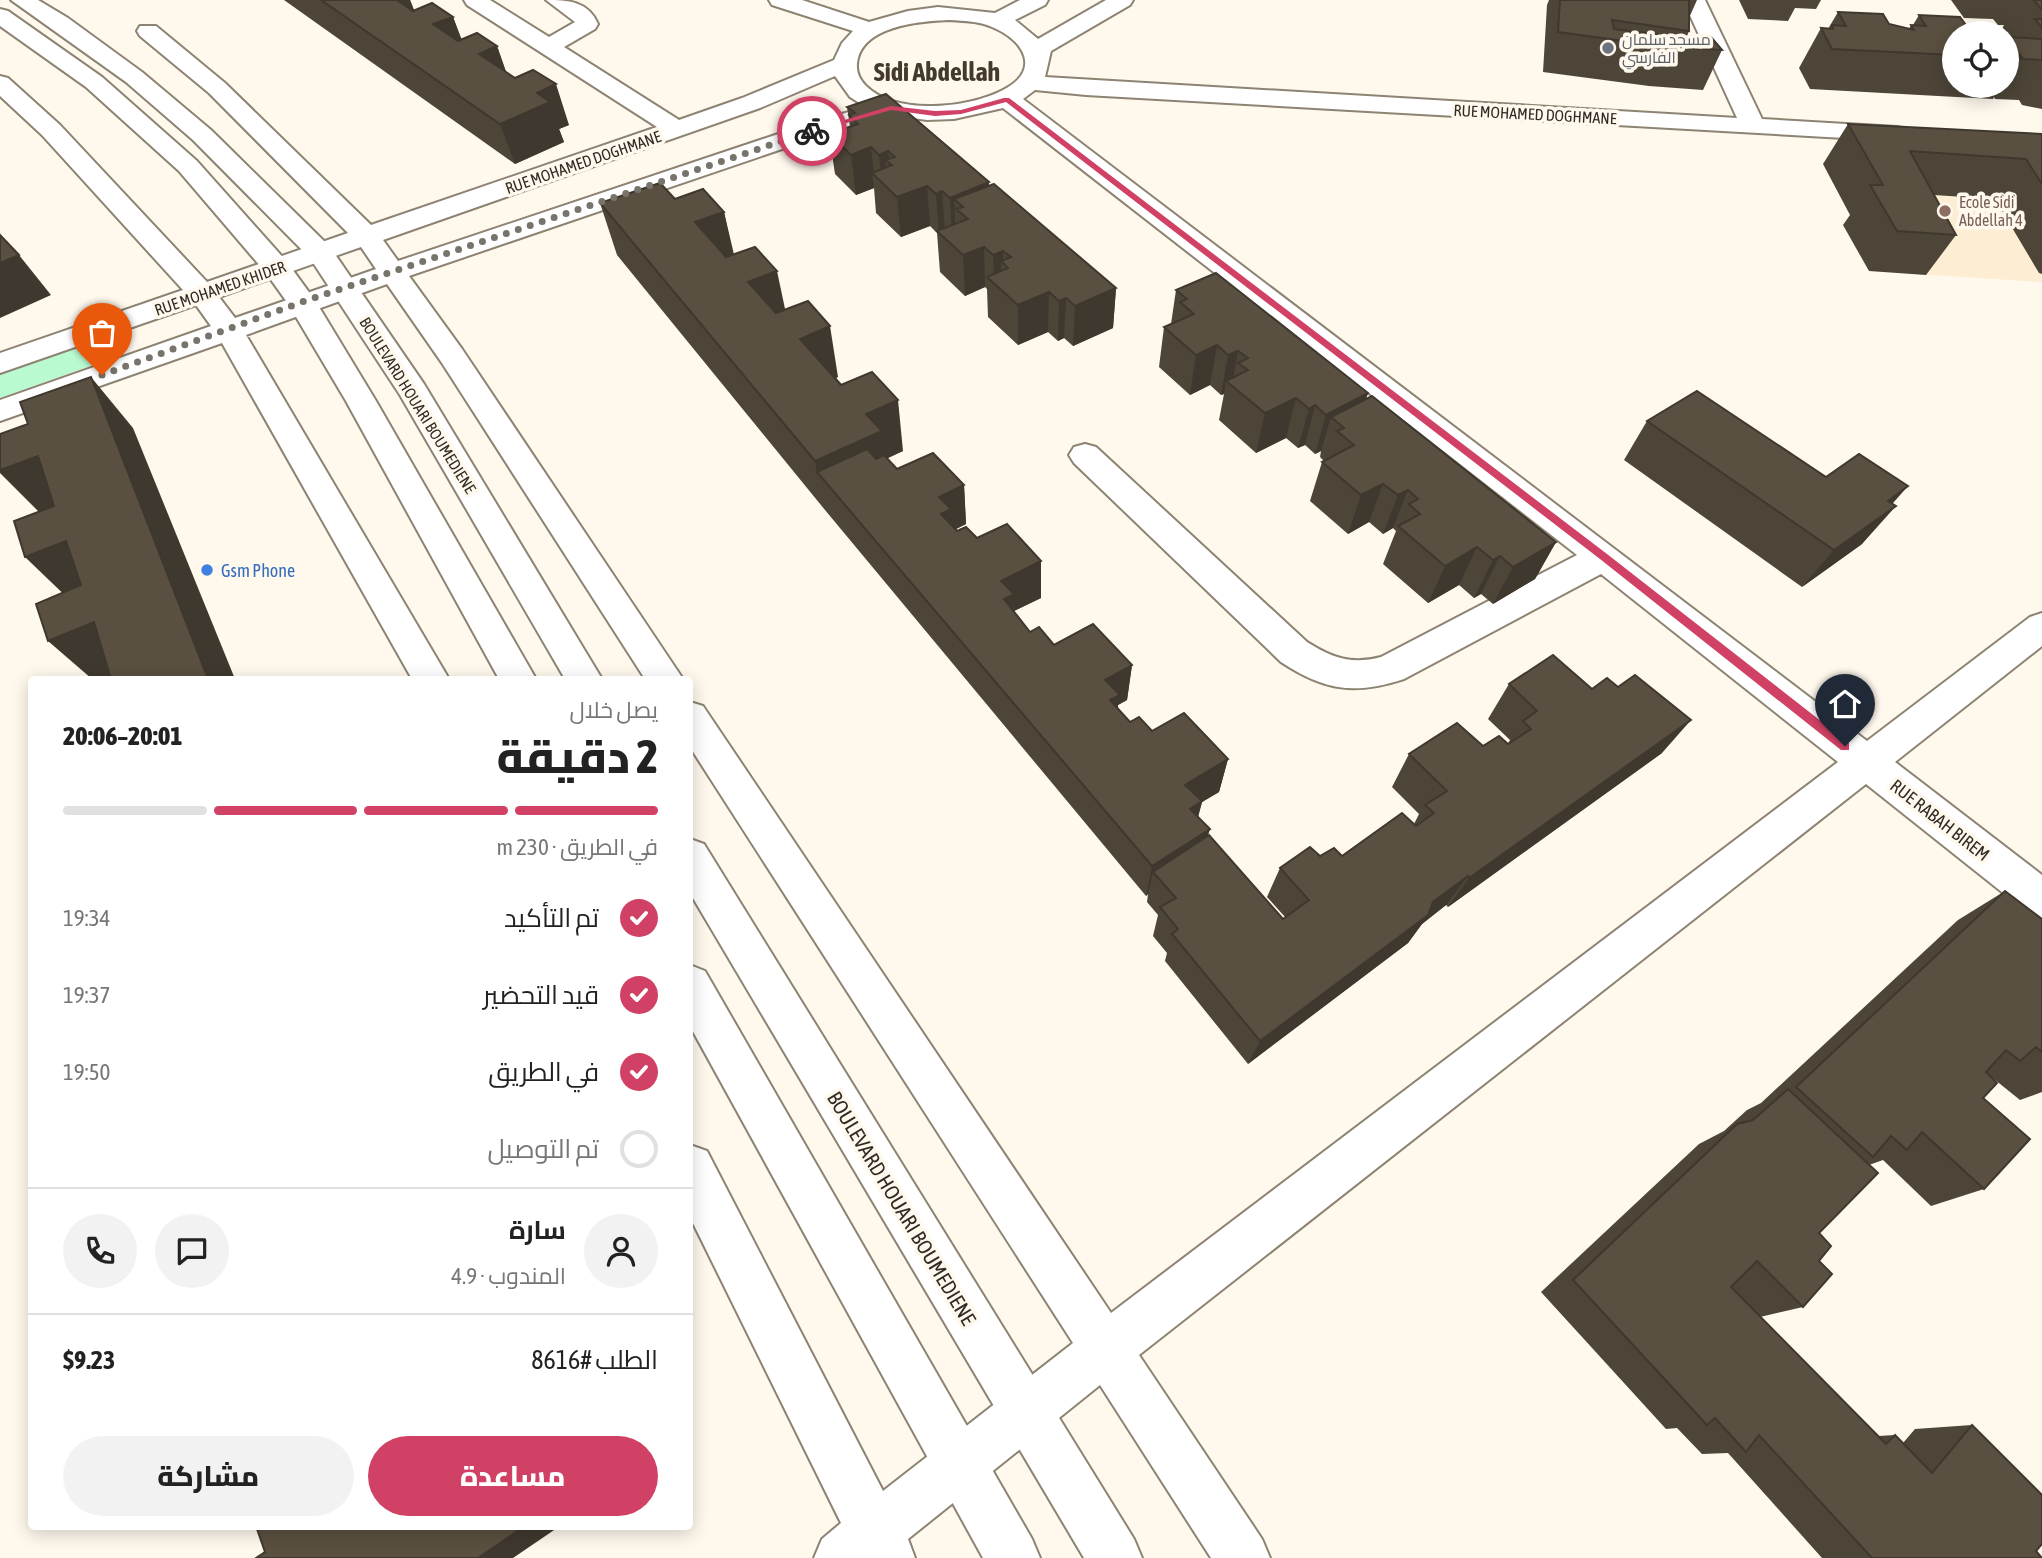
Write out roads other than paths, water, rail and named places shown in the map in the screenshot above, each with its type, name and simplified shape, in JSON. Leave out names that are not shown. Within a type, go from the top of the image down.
[{"type":"street","name":"BOULEVARD HOUARI BOUMEDIENE","points":[[22,0],[60,23],[202,135],[320,253],[413,391],[582,676]]},
{"type":"street","points":[[475,0],[677,129]]},
{"type":"street","points":[[548,47],[587,24],[584,17],[557,0]]},
{"type":"street","points":[[780,0],[872,30]]},
{"type":"street","points":[[998,21],[1037,0]]},
{"type":"street","points":[[1038,55],[1022,34],[998,21],[971,15],[929,14],[898,20],[872,30],[849,49],[844,64],[845,75],[854,87],[867,97],[891,108],[935,113],[961,112],[1018,91],[1038,67],[1041,47],[1122,0]]},
{"type":"street","points":[[1694,0],[1754,127]]},
{"type":"street","points":[[0,16],[94,82],[188,166],[277,268],[302,302],[361,401],[516,676]]},
{"type":"street","points":[[148,31],[217,88],[367,237],[453,356],[663,676]]},
{"type":"street","name":"RUE MOHAMED DOGHMANE","points":[[320,253],[801,85],[844,64]]},
{"type":"street","points":[[0,83],[51,130],[202,293],[228,329],[429,676]]},
{"type":"street","name":"RUE MOHAMED DOGHMANE","points":[[1018,91],[1086,89],[1919,135]]},
{"type":"street","name":"RUE RABAH BIREM","points":[[1018,91],[1604,557],[2042,899]]},
{"type":"street","points":[[0,411],[302,302],[823,127],[891,108]]},
{"type":"street","name":"RUE MOHAMED KHIDER","points":[[0,363],[320,253]]},
{"type":"street","points":[[1085,454],[1294,652],[1315,667],[1341,676],[1368,677],[1391,669],[1604,557]]},
{"type":"street","points":[[693,1174],[867,1549],[959,1464],[1025,1411],[2042,627]]},
{"type":"street","points":[[693,722],[1243,1558]]},
{"type":"street","name":"BOULEVARD HOUARI BOUMEDIENE","points":[[693,863],[1115,1558]]},
{"type":"street","points":[[693,990],[1013,1558]]},
{"type":"place","name":"مسجد سلمان الفارسي","points":[[1608,48]]},
{"type":"place","name":"Ecole Sidi Abdellah 4","points":[[1945,211]]},
{"type":"place","name":"Gsm Phone","points":[[207,570]]},
{"type":"district","name":"Sidi Abdellah","points":[[937,72]]}]
